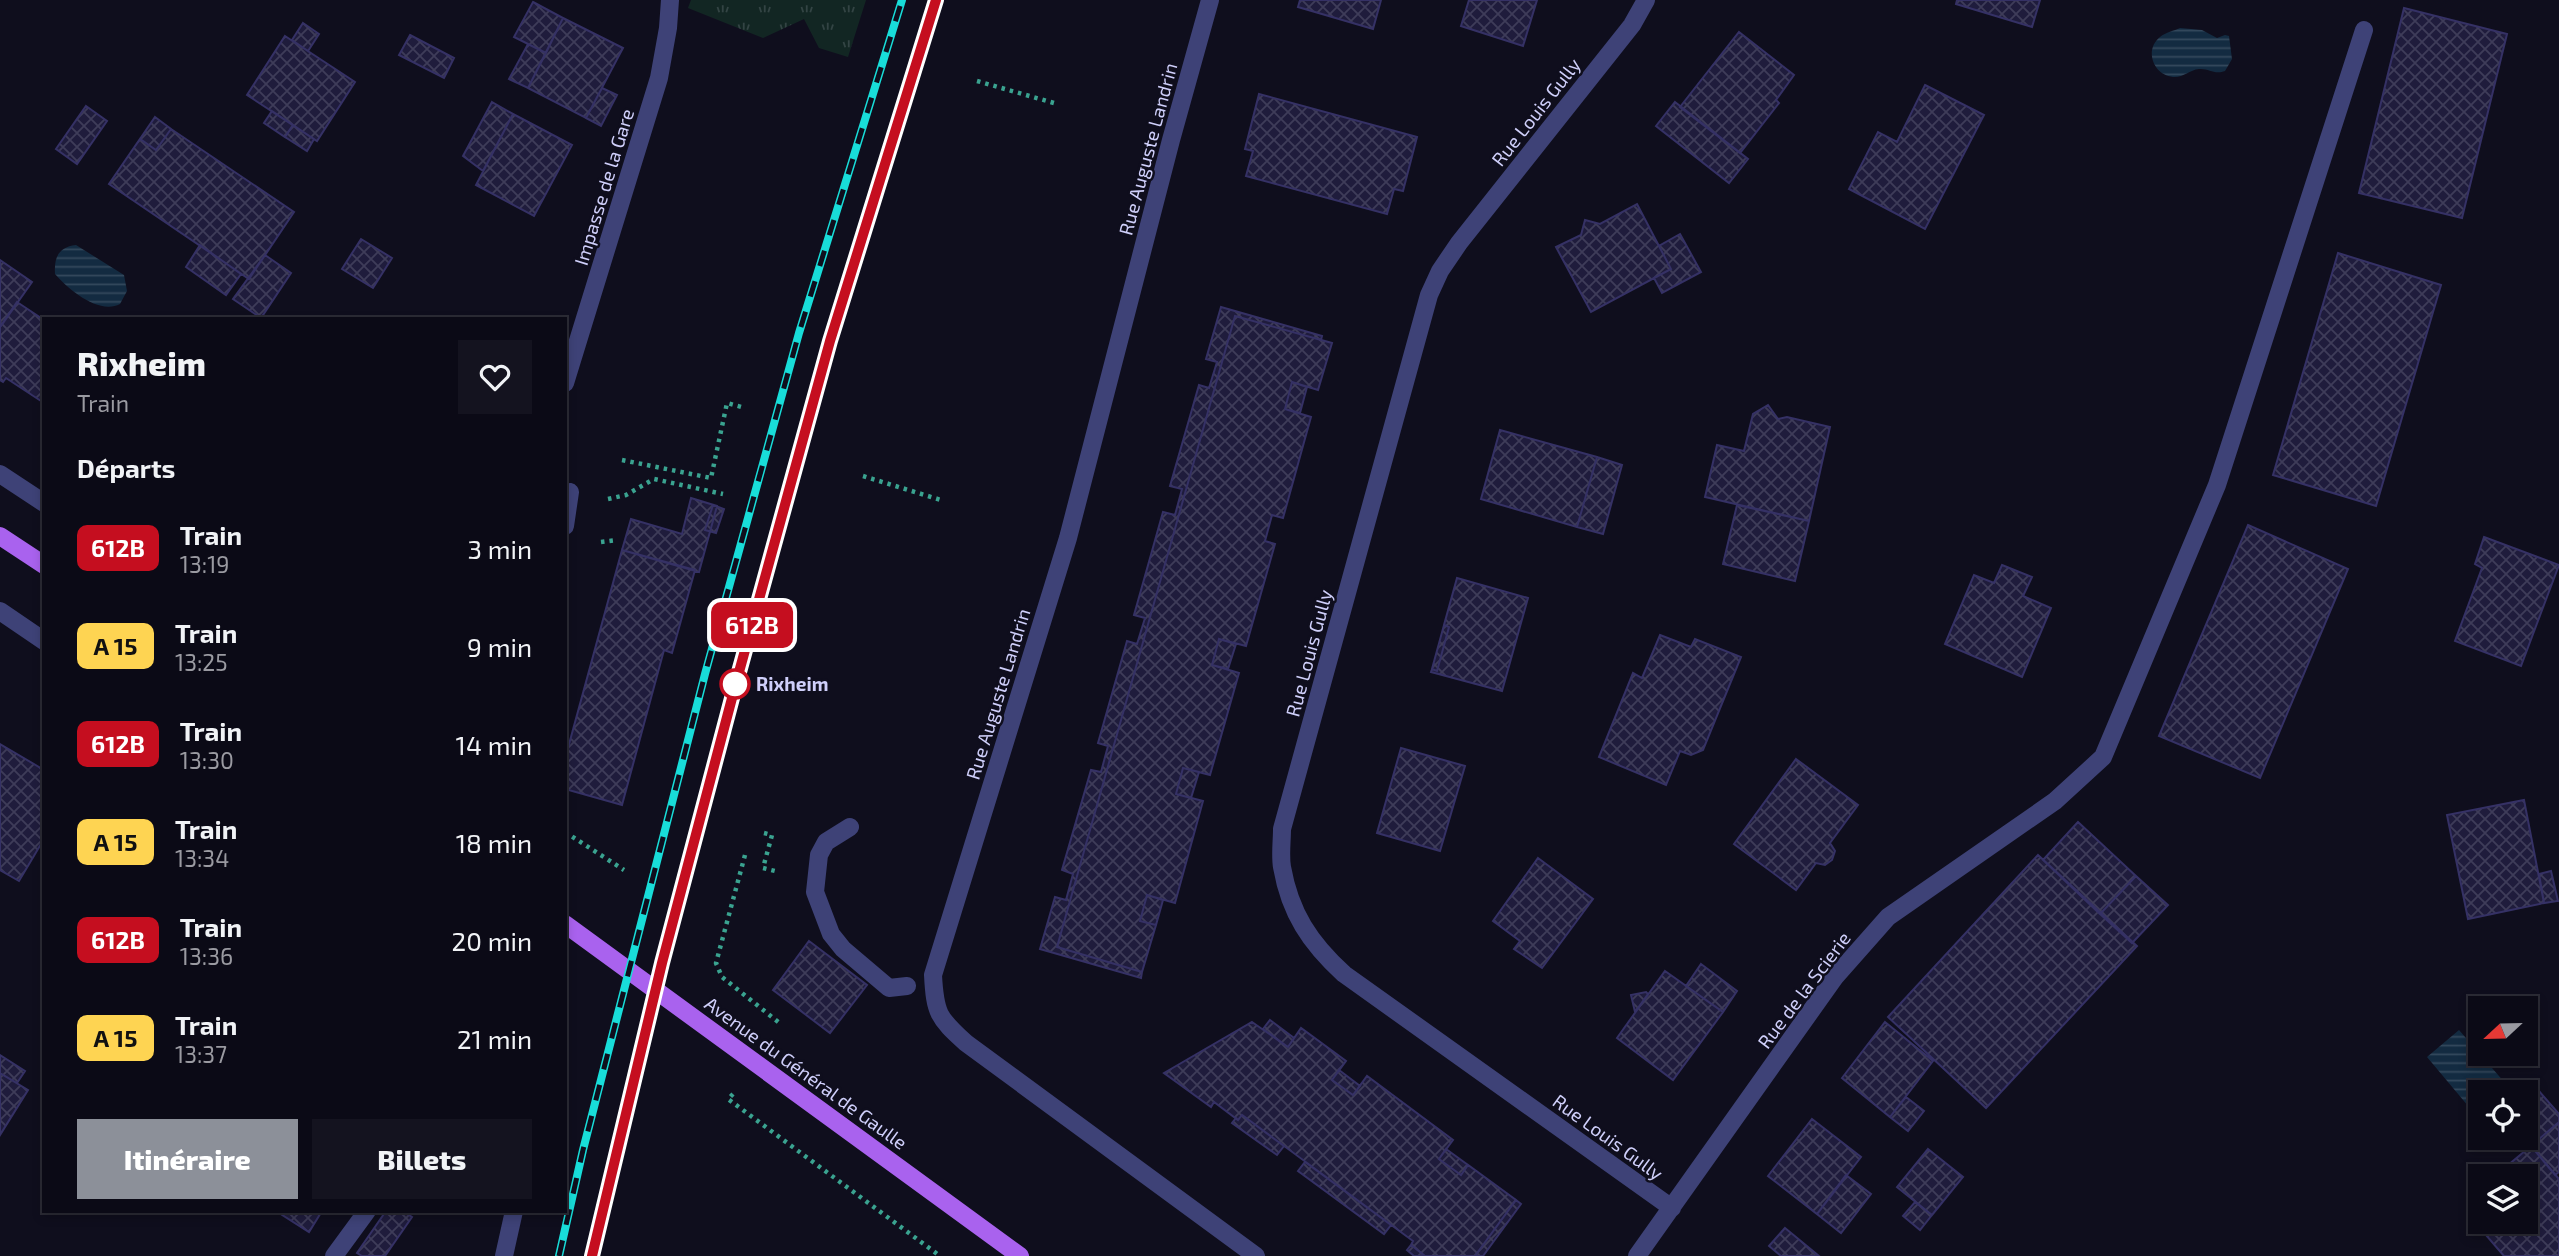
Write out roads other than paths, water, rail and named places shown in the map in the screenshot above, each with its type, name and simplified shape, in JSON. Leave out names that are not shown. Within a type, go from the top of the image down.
[{"type":"main road","points":[[0,536],[42,564]]},
{"type":"main road","name":"Avenue du Général de Gaulle","points":[[567,925],[1020,1256]]},
{"type":"street","name":"Impasse de la Gare","points":[[567,377],[659,78],[670,0]]},
{"type":"street","name":"Rue Auguste Landrin","points":[[1210,0],[1068,538],[933,975],[934,1004],[946,1025],[966,1043],[1256,1256]]},
{"type":"street","name":"Rue Louis Gully","points":[[1646,0],[1632,25],[1459,243],[1440,271],[1429,295],[1282,829],[1281,865],[1291,900],[1304,929],[1319,950],[1344,974],[1672,1208]]},
{"type":"street","name":"Rue de la Scierie","points":[[1637,1256],[1835,977],[1888,917],[2055,801],[2103,757],[2217,485],[2364,30]]},
{"type":"street","points":[[0,474],[42,502]]},
{"type":"street","points":[[0,611],[42,640]]},
{"type":"street","points":[[850,827],[826,842],[819,855],[815,892],[831,934],[843,949],[889,988],[907,986]]},
{"type":"street","points":[[334,1256],[366,1213]]},
{"type":"street","points":[[504,1256],[514,1213]]},
{"type":"water","points":[[2180,28],[2202,30],[2217,38],[2229,36],[2232,59],[2225,71],[2199,69],[2177,77],[2160,72],[2153,61],[2152,48],[2162,35]]},
{"type":"water","points":[[76,245],[124,275],[127,291],[120,304],[112,307],[94,304],[68,287],[55,274],[58,254],[65,248]]},
{"type":"water","points":[[2459,1030],[2468,1040],[2468,1066],[2490,1066],[2502,1080],[2468,1080],[2468,1106],[2427,1057]]},
{"type":"railway","points":[[559,1256],[583,1150],[705,674],[799,333],[902,0]]},
{"type":"railway","points":[[592,1256],[647,1027],[766,571],[843,301],[936,0]]},
{"type":"train","name":"612B","points":[[592,1256],[662,963],[736,683],[830,341],[936,0]]},
{"type":"place","name":"Rixheim","points":[[735,684]]}]
